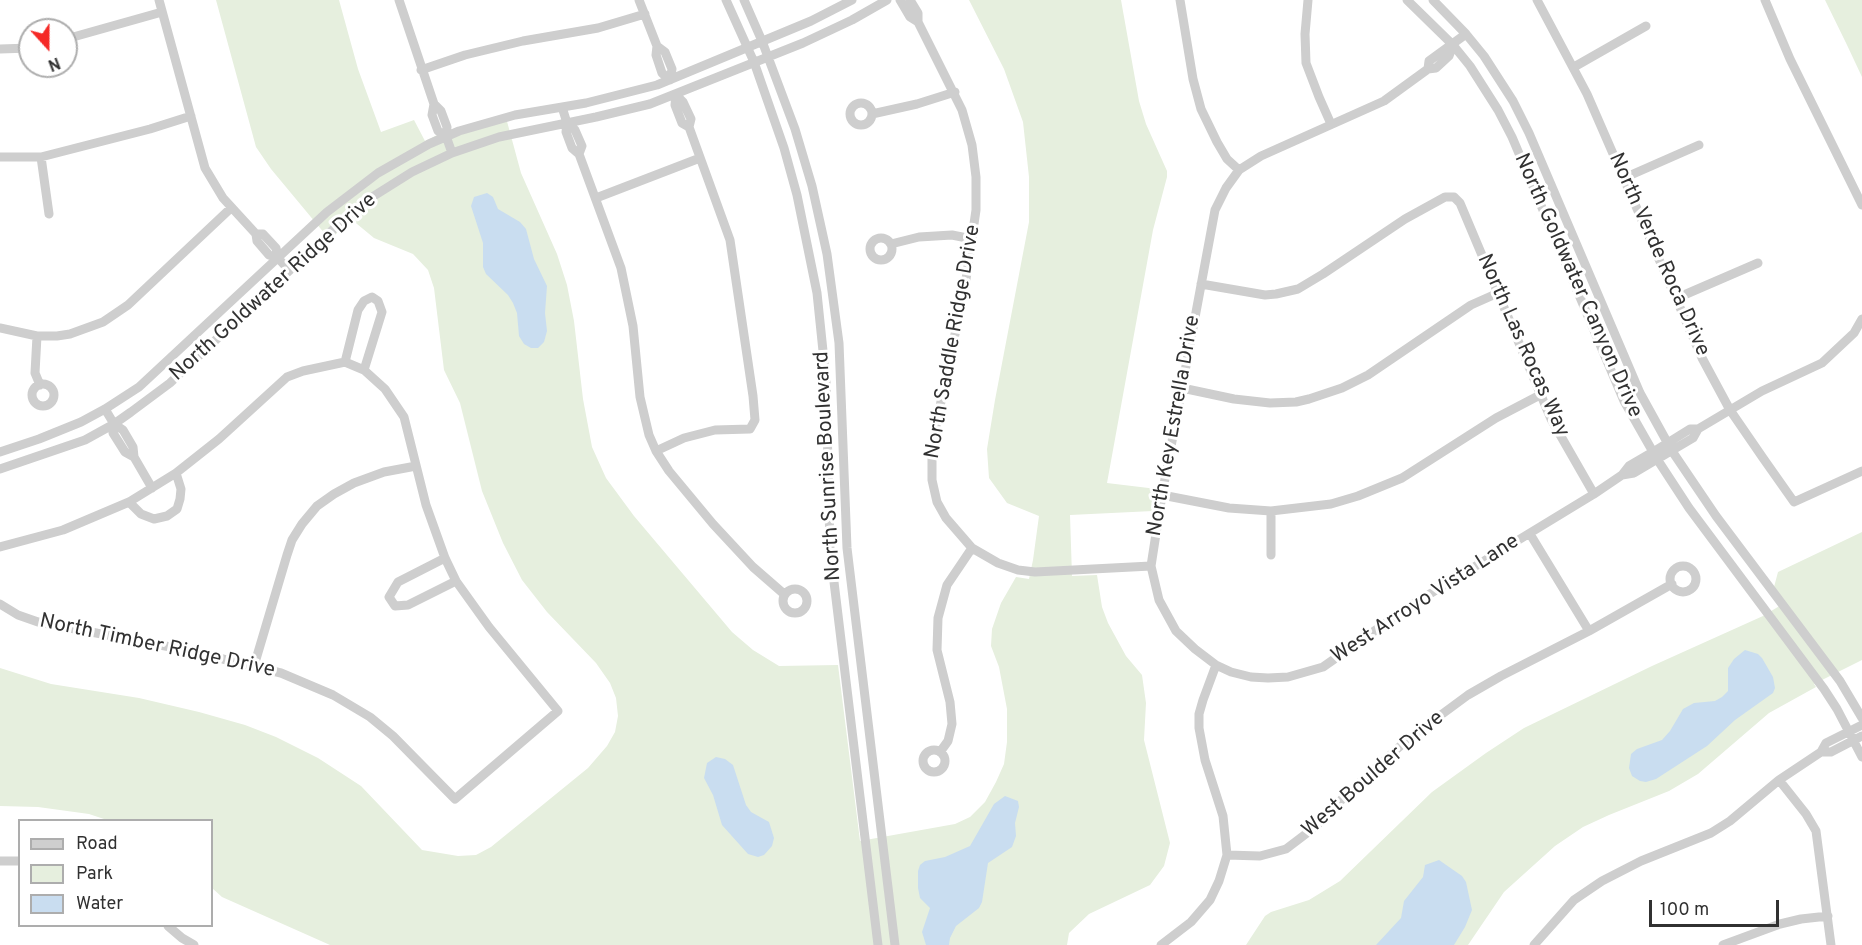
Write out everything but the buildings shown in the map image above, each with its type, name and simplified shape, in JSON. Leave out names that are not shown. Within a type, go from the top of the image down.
[{"type":"street","points":[[159,0],[205,168],[231,208],[256,234],[257,241],[269,255],[278,258],[289,270]]},
{"type":"street","points":[[399,0],[434,104],[432,115],[438,131],[446,136],[452,153]]},
{"type":"street","points":[[639,0],[657,46],[656,55],[662,73],[670,80]]},
{"type":"street","name":"North Sunrise Boulevard","points":[[726,0],[755,44],[761,60],[773,114],[795,186],[817,293],[826,380],[830,549],[878,945]]},
{"type":"street","name":"North Sunrise Boulevard","points":[[744,0],[761,60],[795,129],[812,186],[836,307],[842,381],[847,548],[895,945]]},
{"type":"street","points":[[755,44],[811,21],[852,0]]},
{"type":"street","points":[[761,60],[837,27],[887,0]]},
{"type":"street","name":"North Saddle Ridge Drive","points":[[900,0],[910,17],[918,22]]},
{"type":"street","name":"North Saddle Ridge Drive","points":[[910,0],[918,13],[918,22],[955,92],[972,145],[976,177],[976,210],[965,286],[932,446],[932,480],[937,502],[946,518],[972,548],[998,563],[1026,571],[1151,566]]},
{"type":"street","points":[[1180,0],[1192,79],[1201,109],[1227,159],[1239,170],[1261,156],[1384,101],[1428,69],[1436,68],[1449,56],[1453,45],[1466,34]]},
{"type":"street","points":[[1308,0],[1305,34],[1306,63],[1318,98],[1331,124]]},
{"type":"street","name":"North Goldwater Canyon Drive","points":[[1407,0],[1453,45],[1483,86],[1512,137],[1602,351],[1624,400],[1655,456],[1689,508],[1858,733],[1862,757]]},
{"type":"street","name":"North Goldwater Canyon Drive","points":[[1433,0],[1466,34],[1502,82],[1529,133],[1640,393],[1669,447],[1716,516],[1840,681],[1862,718]]},
{"type":"street","name":"North Verde Roca Drive","points":[[1537,0],[1574,67],[1702,358],[1730,410],[1794,502],[1862,471]]},
{"type":"street","points":[[1765,0],[1790,58],[1862,205]]},
{"type":"street","points":[[78,36],[162,12]]},
{"type":"street","points":[[421,70],[465,55],[523,41],[598,28],[645,14]]},
{"type":"street","points":[[1574,67],[1646,26]]},
{"type":"street","name":"North Goldwater Ridge Drive","points":[[0,452],[49,436],[105,410],[151,377],[327,212],[360,185],[399,160],[446,136],[515,114],[625,94],[670,80],[755,44]]},
{"type":"street","points":[[0,49],[18,48]]},
{"type":"street","name":"North Goldwater Ridge Drive","points":[[0,469],[64,448],[114,424],[170,383],[341,222],[369,199],[412,172],[452,153],[519,131],[626,111],[676,95],[761,60]]},
{"type":"street","points":[[872,114],[917,105],[955,92]]},
{"type":"street","points":[[656,451],[684,438],[715,430],[750,429],[755,420],[730,240],[689,127],[691,119],[683,102],[676,95]]},
{"type":"street","points":[[562,106],[567,123],[575,130],[582,146],[579,154],[621,268],[633,326],[640,397],[649,435],[656,451],[669,471],[713,524],[753,567],[784,594]]},
{"type":"street","points":[[0,157],[42,157],[140,132],[191,116]]},
{"type":"street","points":[[1624,178],[1699,146]]},
{"type":"street","points":[[42,157],[50,214]]},
{"type":"street","points":[[596,198],[700,158]]},
{"type":"street","name":"North Key Estrella Drive","points":[[1216,665],[1176,631],[1159,600],[1151,566],[1215,210],[1226,188],[1239,170]]},
{"type":"street","name":"North Las Rocas Way","points":[[1201,284],[1265,295],[1298,289],[1404,219],[1445,197],[1454,197],[1460,203],[1540,394],[1564,445],[1593,494]]},
{"type":"street","points":[[0,328],[37,336],[70,334],[118,314],[231,208]]},
{"type":"street","points":[[891,244],[919,237],[952,236],[972,239]]},
{"type":"street","points":[[1677,298],[1758,263]]},
{"type":"street","points":[[1182,387],[1233,399],[1270,403],[1308,399],[1342,388],[1368,375],[1471,305],[1498,293]]},
{"type":"street","points":[[345,362],[358,310],[364,301],[372,297],[378,301],[382,312],[364,370]]},
{"type":"street","name":"West Arroyo Vista Lane","points":[[1216,665],[1231,672],[1268,678],[1288,677],[1323,667],[1410,606],[1530,534],[1622,475],[1634,473],[1669,447],[1693,438],[1698,429],[1762,391],[1822,363],[1858,336],[1862,319]]},
{"type":"street","points":[[37,336],[35,373],[40,385]]},
{"type":"street","points":[[0,547],[63,530],[129,502],[176,473],[219,439],[287,377],[303,371],[345,362],[364,370],[386,388],[404,417],[426,505],[456,581],[408,605],[396,606],[389,597],[398,582],[445,558]]},
{"type":"street","points":[[1162,495],[1229,508],[1271,511],[1331,504],[1383,487],[1417,469],[1496,418],[1540,394]]},
{"type":"street","points":[[105,410],[114,424],[113,433],[125,452],[134,457],[152,488]]},
{"type":"street","points":[[254,666],[292,540],[302,524],[317,506],[354,483],[384,472],[416,466]]},
{"type":"street","points":[[129,502],[141,514],[154,519],[167,516],[177,509],[180,499],[181,489],[176,473]]},
{"type":"street","points":[[1271,511],[1271,555]]},
{"type":"street","points":[[1530,534],[1589,631]]},
{"type":"street","points":[[940,752],[948,741],[952,723],[950,702],[937,650],[938,618],[947,585],[972,548]]},
{"type":"street","name":"North Timber Ridge Drive","points":[[0,604],[18,615],[38,622],[181,649],[281,673],[370,717],[393,736],[455,799],[558,711],[489,627],[456,581]]},
{"type":"street","name":"West Boulder Drive","points":[[1227,855],[1260,856],[1286,849],[1316,827],[1377,766],[1441,714],[1501,676],[1589,631],[1671,584]]},
{"type":"street","points":[[1161,945],[1191,922],[1210,900],[1227,855],[1223,816],[1205,760],[1199,728],[1199,714],[1216,665]]},
{"type":"street","points":[[1534,945],[1574,900],[1602,881],[1641,861],[1711,833],[1730,821],[1779,780],[1821,752],[1826,743],[1858,733]]},
{"type":"street","points":[[1779,780],[1806,814],[1816,831],[1831,945]]},
{"type":"street","points":[[0,861],[18,861]]},
{"type":"street","points":[[1723,945],[1780,924],[1827,916]]},
{"type":"street","points":[[169,927],[194,945]]},
{"type":"green space","points":[[216,0],[339,0],[358,69],[381,132],[414,120],[425,141],[437,135],[505,114],[521,173],[557,254],[567,285],[592,447],[606,478],[634,516],[732,632],[753,650],[779,666],[838,665],[860,841],[955,824],[970,817],[985,802],[1004,764],[1007,742],[1007,709],[999,667],[991,646],[992,629],[1001,603],[1016,577],[1029,579],[1039,516],[1007,503],[989,478],[987,449],[1029,222],[1029,177],[1023,122],[1004,69],[969,0],[1121,0],[1139,101],[1146,124],[1167,171],[1167,177],[1153,230],[1107,483],[1157,489],[1153,511],[1070,515],[1072,576],[1097,575],[1102,607],[1108,623],[1126,656],[1142,675],[1146,703],[1144,740],[1170,843],[1164,866],[1150,885],[1089,914],[1069,933],[1067,945],[330,945],[222,897],[213,889],[213,819],[104,819],[89,814],[38,807],[0,806],[0,668],[51,684],[139,698],[199,712],[245,725],[276,737],[318,758],[361,786],[422,850],[458,856],[476,855],[491,847],[588,768],[607,746],[615,732],[618,716],[616,698],[610,683],[596,663],[547,612],[522,580],[503,543],[482,491],[460,403],[444,370],[434,288],[428,270],[413,254],[374,238],[351,219],[330,240],[271,169],[256,147]]},
{"type":"green space","points":[[1825,0],[1862,0],[1862,77],[1847,45]]},
{"type":"green space","points":[[1862,532],[1862,660],[1814,684],[1816,687],[1769,713],[1698,774],[1669,791],[1583,827],[1555,846],[1504,892],[1468,945],[1246,945],[1265,916],[1309,900],[1340,881],[1432,792],[1486,753],[1524,728],[1652,666],[1763,616],[1786,602],[1774,587],[1778,572]]},
{"type":"water","points":[[487,193],[493,197],[498,209],[520,222],[526,229],[534,259],[547,286],[545,313],[547,331],[544,342],[538,348],[531,348],[524,344],[519,336],[517,313],[513,303],[486,274],[483,267],[483,243],[471,206],[474,197]]},
{"type":"water","points":[[1745,650],[1758,654],[1762,658],[1773,677],[1775,688],[1773,693],[1735,720],[1707,746],[1656,779],[1646,782],[1632,776],[1629,768],[1631,754],[1637,749],[1662,740],[1683,709],[1694,703],[1715,701],[1722,697],[1728,691],[1728,668],[1734,659]]},
{"type":"water","points":[[716,757],[725,759],[733,765],[746,805],[751,812],[769,822],[774,838],[772,846],[764,855],[758,857],[748,854],[722,825],[713,795],[704,778],[707,763]]},
{"type":"water","points":[[1005,796],[1018,801],[1019,807],[1015,823],[1016,836],[1012,847],[988,863],[982,902],[979,908],[956,926],[949,945],[926,945],[922,932],[930,908],[920,898],[918,871],[920,865],[925,861],[945,857],[970,846],[994,804]]},
{"type":"water","points":[[1439,860],[1462,876],[1466,882],[1472,910],[1454,945],[1376,945],[1401,918],[1404,901],[1423,877],[1425,865]]}]
